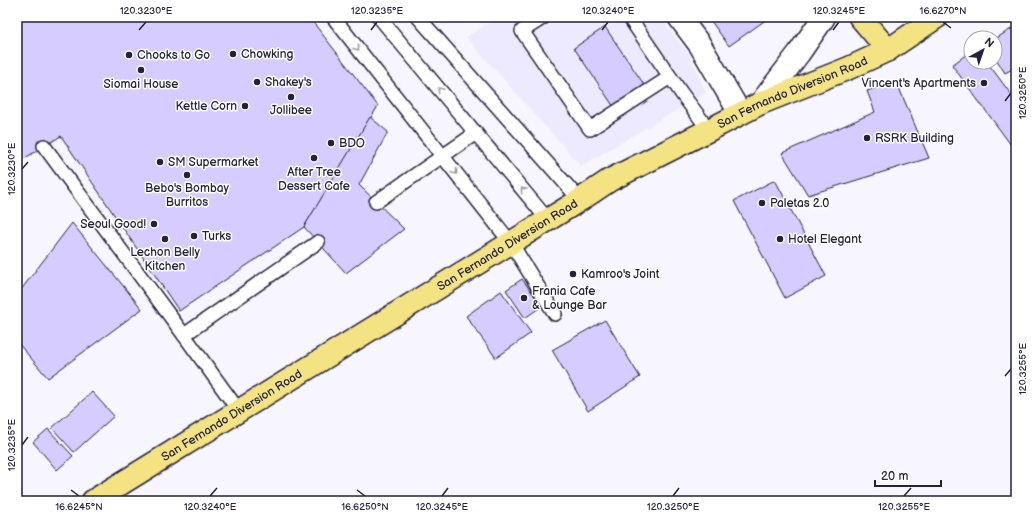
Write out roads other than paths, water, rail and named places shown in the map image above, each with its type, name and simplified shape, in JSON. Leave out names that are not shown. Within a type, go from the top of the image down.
[{"type":"highway","points":[[860,17],[888,50]]},
{"type":"highway","name":"San Fernando Diversion Road","points":[[93,501],[511,243],[610,180],[761,103],[849,68],[888,50],[937,17]]},
{"type":"street","points":[[679,17],[700,45],[740,113]]},
{"type":"street","points":[[761,103],[824,17]]},
{"type":"lane","points":[[333,17],[511,243],[554,314]]},
{"type":"lane","points":[[380,17],[548,220]]},
{"type":"lane","points":[[418,17],[580,200]]},
{"type":"lane","points":[[544,17],[522,31],[590,129],[670,77]]},
{"type":"lane","points":[[629,17],[670,77],[709,130]]},
{"type":"lane","points":[[376,202],[476,133]]},
{"type":"lane","points":[[44,146],[239,411]]},
{"type":"lane","points":[[184,335],[318,242]]},
{"type":"place","name":"Chowking","points":[[233,54]]},
{"type":"place","name":"Chooks to Go","points":[[129,55]]},
{"type":"place","name":"Siomai House","points":[[141,70]]},
{"type":"place","name":"Shakey's","points":[[257,82]]},
{"type":"place","name":"Vincent's Apartments","points":[[984,83]]},
{"type":"place","name":"Jollibee","points":[[291,97]]},
{"type":"place","name":"Kettle Corn","points":[[245,106]]},
{"type":"place","name":"RSRK Building","points":[[867,138]]},
{"type":"place","name":"BDO","points":[[331,143]]},
{"type":"place","name":"After Tree Dessert Cafe","points":[[314,158]]},
{"type":"place","name":"SM Supermarket","points":[[160,162]]},
{"type":"place","name":"Bebo's Bombay Burritos","points":[[187,175]]},
{"type":"place","name":"Paletas 2.0","points":[[762,203]]},
{"type":"place","name":"Seoul Good!","points":[[154,224]]},
{"type":"place","name":"Turks","points":[[194,236]]},
{"type":"place","name":"Lechon Belly Kitchen","points":[[165,239]]},
{"type":"place","name":"Hotel Elegant","points":[[780,239]]},
{"type":"place","name":"Kamroo's Joint","points":[[573,274]]},
{"type":"place","name":"Frania Cafe & Lounge Bar","points":[[524,298]]}]
